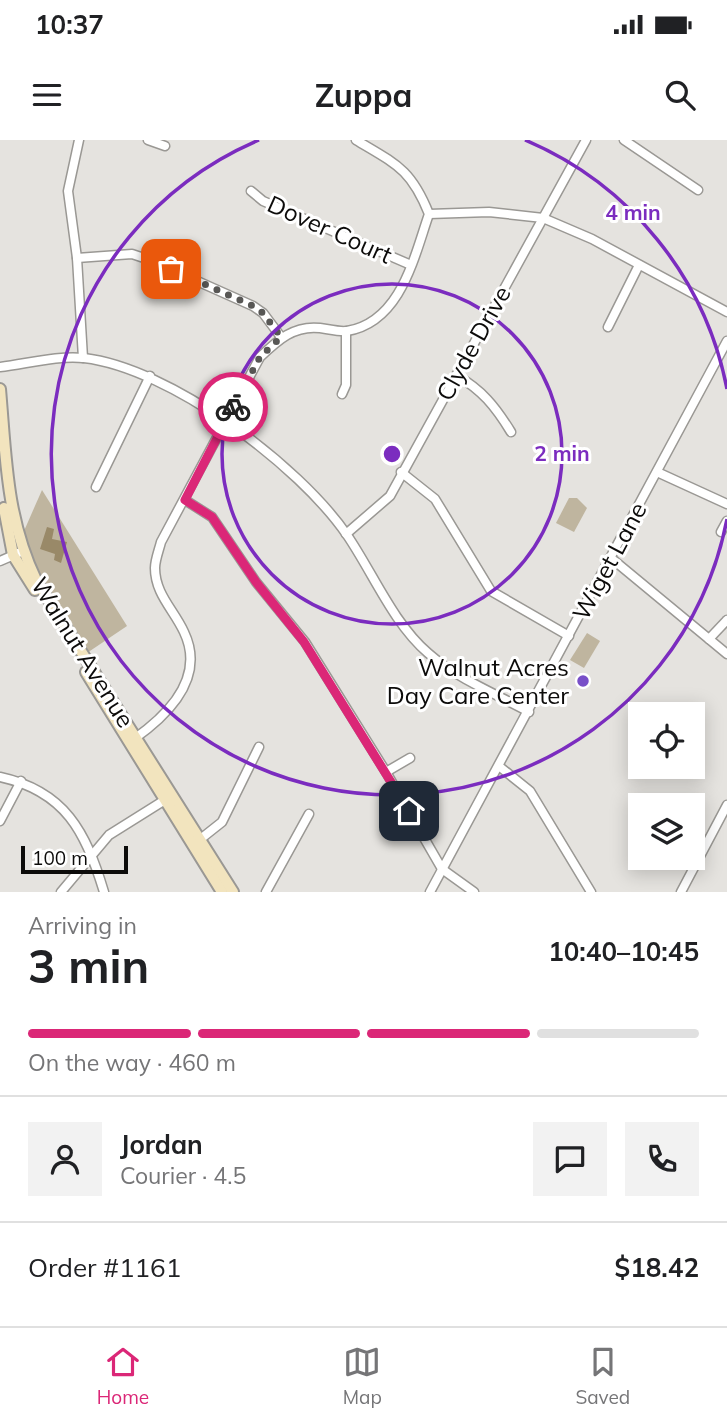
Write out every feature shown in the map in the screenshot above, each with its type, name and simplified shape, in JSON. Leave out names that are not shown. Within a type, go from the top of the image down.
[{"type":"street","points":[[79,140],[68,191],[77,258],[83,358]]},
{"type":"street","points":[[148,140],[165,146]]},
{"type":"street","points":[[133,739],[164,716],[175,703],[185,687],[191,664],[185,633],[163,600],[155,569],[161,542],[260,357],[281,337],[305,327],[346,331],[378,318],[397,296],[411,265],[429,214],[418,187],[401,167],[356,140]]},
{"type":"street","name":"Clyde Drive","points":[[346,534],[390,496],[586,140]]},
{"type":"street","points":[[624,140],[698,190]]},
{"type":"street","name":"Dover Court","points":[[251,191],[263,201],[411,265]]},
{"type":"street","points":[[429,214],[489,212],[543,218],[592,239],[727,312]]},
{"type":"street","points":[[77,258],[117,253],[150,260],[253,306],[263,313],[281,337]]},
{"type":"street","points":[[608,327],[639,265]]},
{"type":"street","points":[[342,394],[346,385],[346,331]]},
{"type":"street","name":"Wiget Lane","points":[[430,892],[500,767],[727,341]]},
{"type":"street","points":[[0,367],[83,358],[150,376],[225,422],[273,457],[310,489],[346,534],[400,618],[429,654],[529,712]]},
{"type":"street","points":[[456,375],[479,389],[492,401],[511,432]]},
{"type":"street","points":[[96,487],[150,376]]},
{"type":"street","name":"Walnut Avenue","points":[[0,389],[18,553]]},
{"type":"street","name":"Walnut Avenue","points":[[0,467],[7,536],[167,798],[233,892]]},
{"type":"street","points":[[401,472],[435,499],[491,592],[569,636]]},
{"type":"street","points":[[657,472],[727,504]]},
{"type":"street","points":[[185,500],[212,517],[256,582],[304,642],[386,772],[442,869],[474,892]]},
{"type":"street","points":[[721,532],[727,521]]},
{"type":"street","points":[[0,561],[18,553]]},
{"type":"street","points":[[611,558],[727,654]]},
{"type":"street","points":[[709,639],[727,620]]},
{"type":"street","points":[[196,842],[222,822],[259,747]]},
{"type":"street","points":[[386,772],[410,758]]},
{"type":"street","points":[[500,767],[530,791],[591,892]]},
{"type":"street","points":[[0,777],[21,781],[55,799],[93,854],[104,892]]},
{"type":"street","points":[[0,821],[21,781]]},
{"type":"street","points":[[61,892],[109,835],[167,798]]},
{"type":"street","points":[[681,892],[727,805]]},
{"type":"street","points":[[266,892],[309,814]]},
{"type":"street","name":"Walnut Avenue","points":[[196,842],[222,892]]},
{"type":"shaded area","points":[[42,490],[127,626],[84,655],[57,613],[20,540]]},
{"type":"shaded area","points":[[569,498],[577,498],[587,508],[574,532],[556,523]]},
{"type":"shaded area","points":[[47,527],[54,529],[52,539],[67,542],[61,563],[54,560],[55,554],[40,549]]},
{"type":"shaded area","points":[[587,633],[600,641],[584,668],[570,660]]},
{"type":"way so far","points":[[171,269],[253,306],[263,313],[281,337],[260,357],[233,407]]},
{"type":"place","name":"Walnut Acres Day Care Center","points":[[583,681]]},
{"type":"route","points":[[233,407],[185,500],[212,517],[256,582],[304,642],[409,811]]}]
